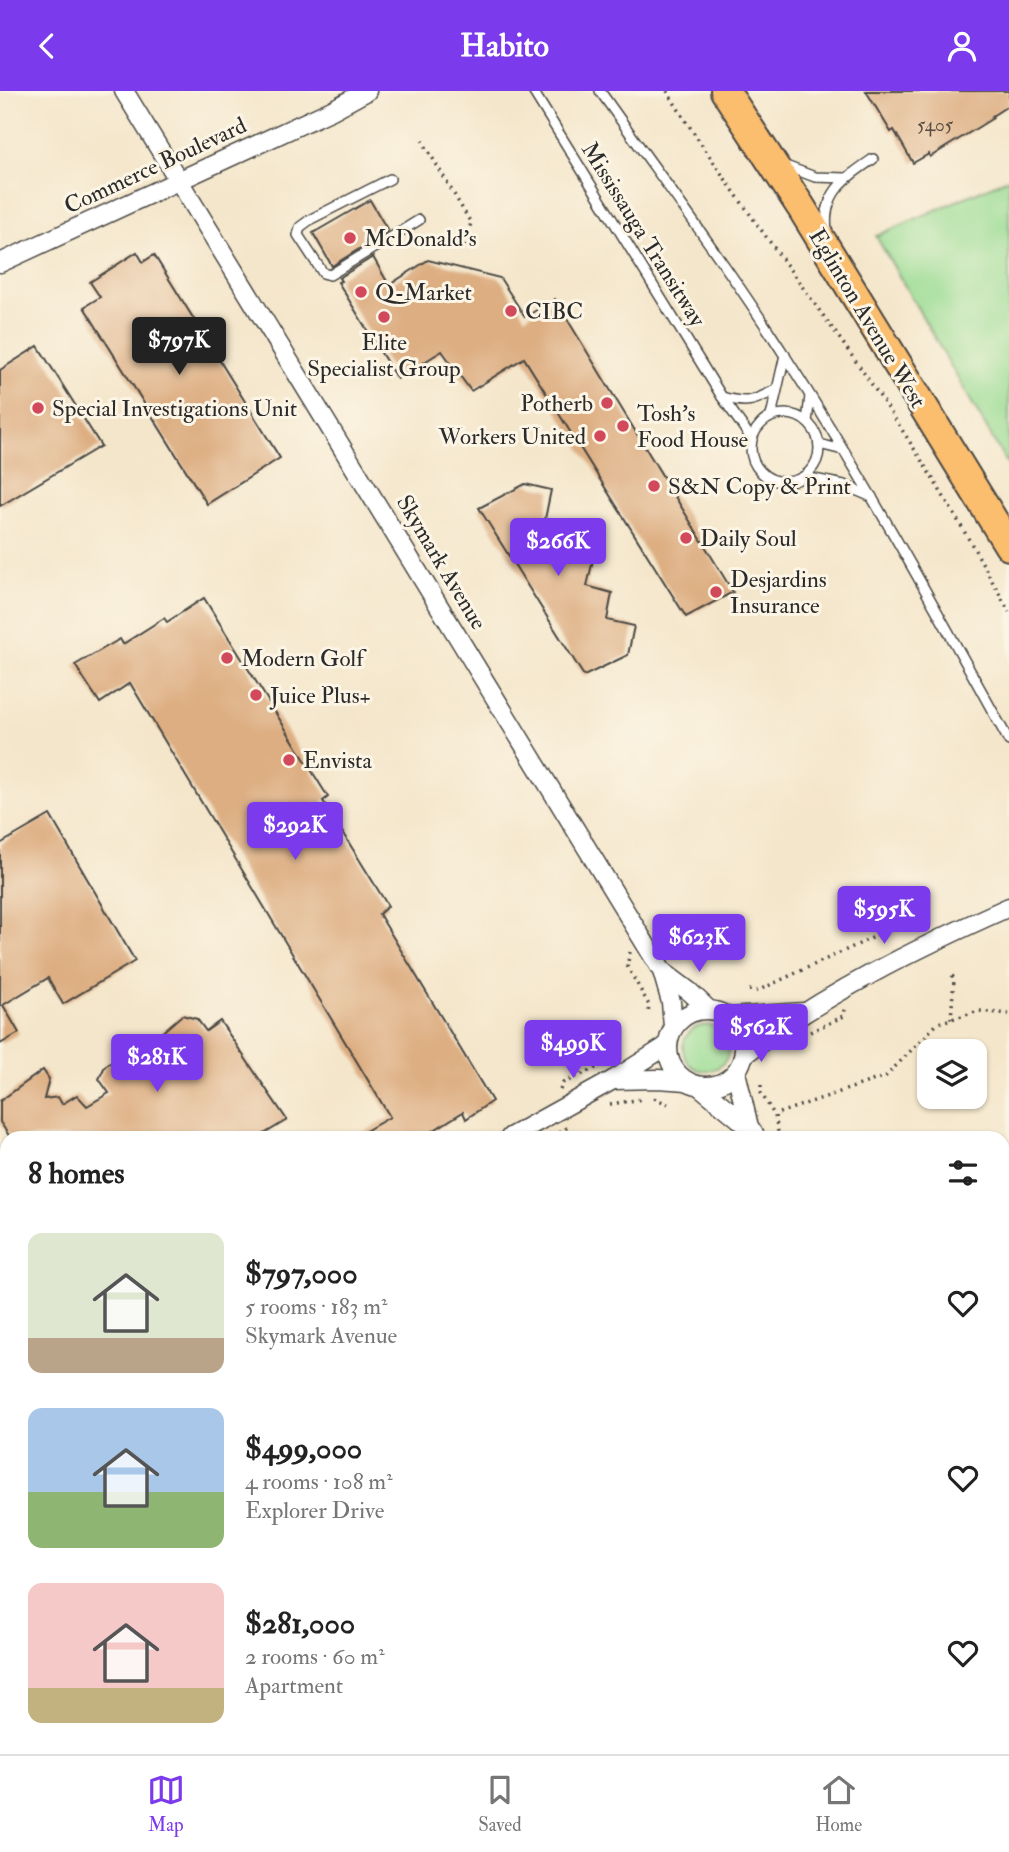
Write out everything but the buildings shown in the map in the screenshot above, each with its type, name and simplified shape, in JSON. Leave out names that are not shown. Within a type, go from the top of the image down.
[{"type":"main road","name":"Eglinton Avenue West","points":[[726,91],[1009,546]]},
{"type":"street","name":"Commerce Boulevard","points":[[0,263],[332,110],[367,91]]},
{"type":"street","name":"Skymark Avenue","points":[[130,93],[178,180],[662,971],[671,1002],[670,1036]]},
{"type":"street","points":[[613,1080],[658,1079],[693,1084],[719,1084],[740,1064],[809,1011],[936,939],[1009,907]]},
{"type":"street","name":"Skymark Avenue","points":[[662,971],[709,1010]]},
{"type":"street","points":[[521,1131],[613,1080],[670,1036],[689,1014],[709,1010],[729,1017],[741,1033],[740,1064],[752,1131]]},
{"type":"street","points":[[729,1017],[809,1011]]},
{"type":"street","points":[[670,1036],[673,1067],[751,1131]]},
{"type":"lane","name":"Mississauga Transitway","points":[[533,91],[722,397],[751,439],[752,459],[758,470],[779,482],[792,482],[804,477],[844,485],[873,497]]},
{"type":"lane","name":"Mississauga Transitway","points":[[600,91],[785,355],[873,497],[1009,741]]},
{"type":"lane","points":[[770,159],[815,177],[845,178]]},
{"type":"lane","points":[[831,256],[826,213],[832,195],[845,178],[873,159]]},
{"type":"lane","points":[[390,179],[300,227],[298,235],[323,273],[330,275],[419,220]]},
{"type":"lane","points":[[771,416],[785,355]]},
{"type":"lane","points":[[722,397],[741,403],[757,400],[775,390]]},
{"type":"lane","points":[[807,422],[810,396]]},
{"type":"lane","points":[[751,439],[761,424],[771,416],[796,415],[807,422],[815,432],[819,444],[813,468],[804,477]]},
{"type":"lane","points":[[819,444],[843,450]]},
{"type":"path","points":[[667,91],[737,196],[894,418],[981,559],[1009,612]]},
{"type":"path","points":[[422,140],[471,223],[463,250]]},
{"type":"path","points":[[749,990],[757,991],[911,920],[936,939]]},
{"type":"path","points":[[635,928],[626,966],[649,1005],[648,1014]]},
{"type":"path","points":[[950,1019],[954,980],[951,972]]},
{"type":"path","points":[[779,1113],[886,1076],[938,1023],[979,1011],[1009,1014]]},
{"type":"path","points":[[761,1085],[761,1093],[775,1116],[778,1131]]},
{"type":"path","points":[[602,1107],[629,1099],[658,1098],[668,1104]]},
{"type":"path","points":[[563,1131],[576,1122]]},
{"type":"green space","points":[[1009,178],[1009,467],[876,236]]},
{"type":"green space","points":[[706,1025],[722,1032],[729,1048],[722,1064],[706,1071],[690,1064],[683,1048],[690,1032]]},
{"type":"place","name":"McDonald's","points":[[350,238]]},
{"type":"place","name":"Q-Market","points":[[361,292]]},
{"type":"place","name":"CIBC","points":[[511,311]]},
{"type":"place","name":"Elite Specialist Group","points":[[384,317]]},
{"type":"place","name":"Potherb","points":[[607,403]]},
{"type":"place","name":"Special Investigations Unit","points":[[38,408]]},
{"type":"place","name":"Tosh's Food House","points":[[623,426]]},
{"type":"place","name":"Workers United","points":[[600,436]]},
{"type":"place","name":"S&N Copy & Print","points":[[654,486]]},
{"type":"place","name":"Daily Soul","points":[[686,538]]},
{"type":"place","name":"Desjardins Insurance","points":[[716,592]]},
{"type":"place","name":"Modern Golf","points":[[227,658]]},
{"type":"place","name":"Juice Plus+","points":[[256,695]]},
{"type":"place","name":"Envista","points":[[289,760]]}]
